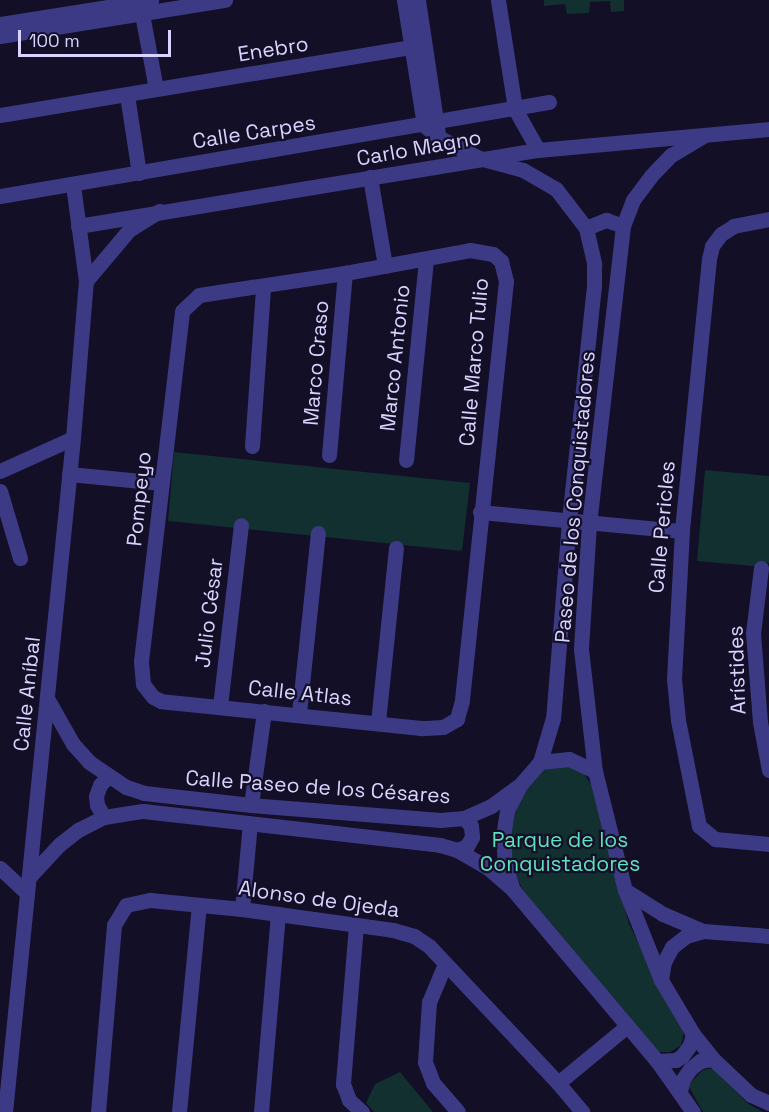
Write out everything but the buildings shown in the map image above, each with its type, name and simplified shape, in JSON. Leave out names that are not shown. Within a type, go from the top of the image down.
[{"type":"street","points":[[0,24],[151,0]]},
{"type":"street","points":[[0,36],[225,0]]},
{"type":"street","points":[[404,0],[411,47],[433,128]]},
{"type":"street","points":[[418,0],[433,128]]},
{"type":"street","points":[[498,0],[515,109],[538,150]]},
{"type":"street","points":[[142,14],[156,89]]},
{"type":"street","name":"Enebro","points":[[0,115],[411,47]]},
{"type":"street","points":[[127,95],[139,173]]},
{"type":"street","name":"Calle Carpes","points":[[0,196],[433,128],[549,102]]},
{"type":"street","name":"Paseo de los Conquistadores","points":[[433,128],[479,158],[523,171],[556,189],[586,228],[593,254],[594,286],[569,521],[553,718],[549,740],[540,762],[520,785],[507,811],[503,837],[505,864],[513,890],[626,1027],[657,1061],[693,1112]]},
{"type":"street","name":"Carlo Magno","points":[[78,226],[479,158],[538,150],[769,129]]},
{"type":"street","name":"Paseo de los Conquistadores","points":[[703,136],[671,155],[651,176],[633,201],[623,226],[589,524],[581,649],[595,771],[625,890],[661,980],[693,1034],[713,1059],[751,1095],[769,1103]]},
{"type":"street","points":[[370,177],[385,266]]},
{"type":"street","name":"Calle Aníbal","points":[[5,1112],[48,700],[86,281],[73,185]]},
{"type":"street","points":[[86,281],[129,230],[159,211]]},
{"type":"street","name":"Calle Pericles","points":[[769,219],[734,226],[721,234],[712,246],[709,259],[682,531],[674,679],[678,720],[699,826],[715,839],[769,844]]},
{"type":"street","points":[[586,228],[606,220],[623,226]]},
{"type":"street","name":"Calle Marco Tulio","points":[[182,311],[199,295],[426,260],[470,250],[484,251],[501,261],[505,271],[505,298],[480,512],[462,701],[459,714],[451,724]]},
{"type":"street","name":"Marco Antonio","points":[[406,460],[426,260]]},
{"type":"street","name":"Marco Craso","points":[[330,455],[345,273]]},
{"type":"street","points":[[252,446],[263,286]]},
{"type":"street","name":"Pompeyo","points":[[147,692],[141,673],[141,661],[182,311]]},
{"type":"street","points":[[0,471],[73,438]]},
{"type":"street","points":[[69,474],[162,483]]},
{"type":"street","points":[[0,491],[20,558]]},
{"type":"street","points":[[480,512],[682,531]]},
{"type":"street","name":"Julio César","points":[[220,706],[241,525]]},
{"type":"street","points":[[299,713],[318,533]]},
{"type":"street","points":[[378,722],[396,548]]},
{"type":"street","name":"Arístides","points":[[761,568],[753,633],[755,679],[769,770]]},
{"type":"street","name":"Calle Atlas","points":[[147,692],[161,701],[432,728],[451,724]]},
{"type":"street","name":"Calle Paseo de los Césares","points":[[48,700],[73,744],[89,762],[126,788],[144,793],[251,805],[440,820],[464,818],[491,806],[520,785]]},
{"type":"street","points":[[251,805],[264,711]]},
{"type":"street","points":[[540,762],[569,759],[595,771]]},
{"type":"street","points":[[104,817],[96,796],[100,785],[108,776]]},
{"type":"street","name":"Calle Paseo de los Césares","points":[[30,872],[78,830],[104,817],[143,812],[421,842],[457,850],[487,867],[513,890]]},
{"type":"street","points":[[457,850],[467,846],[472,837],[471,826],[464,818]]},
{"type":"street","points":[[242,909],[250,824]]},
{"type":"street","points":[[0,868],[30,872]]},
{"type":"street","points":[[0,868],[27,893]]},
{"type":"street","points":[[625,890],[663,914],[703,931],[769,936]]},
{"type":"street","name":"Alonso de Ojeda","points":[[98,1112],[112,935],[121,911],[126,905],[142,900],[242,909],[356,925],[414,936],[429,946],[558,1083],[582,1112]]},
{"type":"street","points":[[178,1112],[200,905]]},
{"type":"street","points":[[261,1112],[278,914]]},
{"type":"street","points":[[356,925],[343,1084],[349,1100],[362,1112]]},
{"type":"street","points":[[661,980],[664,962],[672,947],[686,936],[703,931]]},
{"type":"street","points":[[445,964],[429,1002],[424,1062],[433,1083],[458,1112]]},
{"type":"street","points":[[558,1083],[626,1027]]},
{"type":"street","points":[[657,1061],[669,1061],[682,1056],[690,1045],[693,1034]]},
{"type":"street","points":[[680,1091],[683,1079],[690,1069],[700,1061],[713,1059]]},
{"type":"green space","points":[[544,0],[624,0],[624,11],[611,12],[610,1],[590,2],[589,13],[567,14],[565,4],[544,6]]},
{"type":"green space","points":[[174,452],[470,483],[462,551],[168,521]]},
{"type":"green space","points":[[705,470],[769,476],[769,563],[752,566],[697,561]]},
{"type":"green space","name":"Parque de los Conquistadores","points":[[561,763],[581,769],[592,786],[629,924],[684,1033],[681,1045],[670,1052],[658,1052],[523,891],[512,864],[509,833],[521,795],[538,772]]},
{"type":"green space","points":[[713,1068],[747,1103],[763,1112],[703,1112],[688,1085],[703,1070]]},
{"type":"green space","points":[[400,1072],[433,1112],[374,1112],[366,1103],[375,1084]]}]
